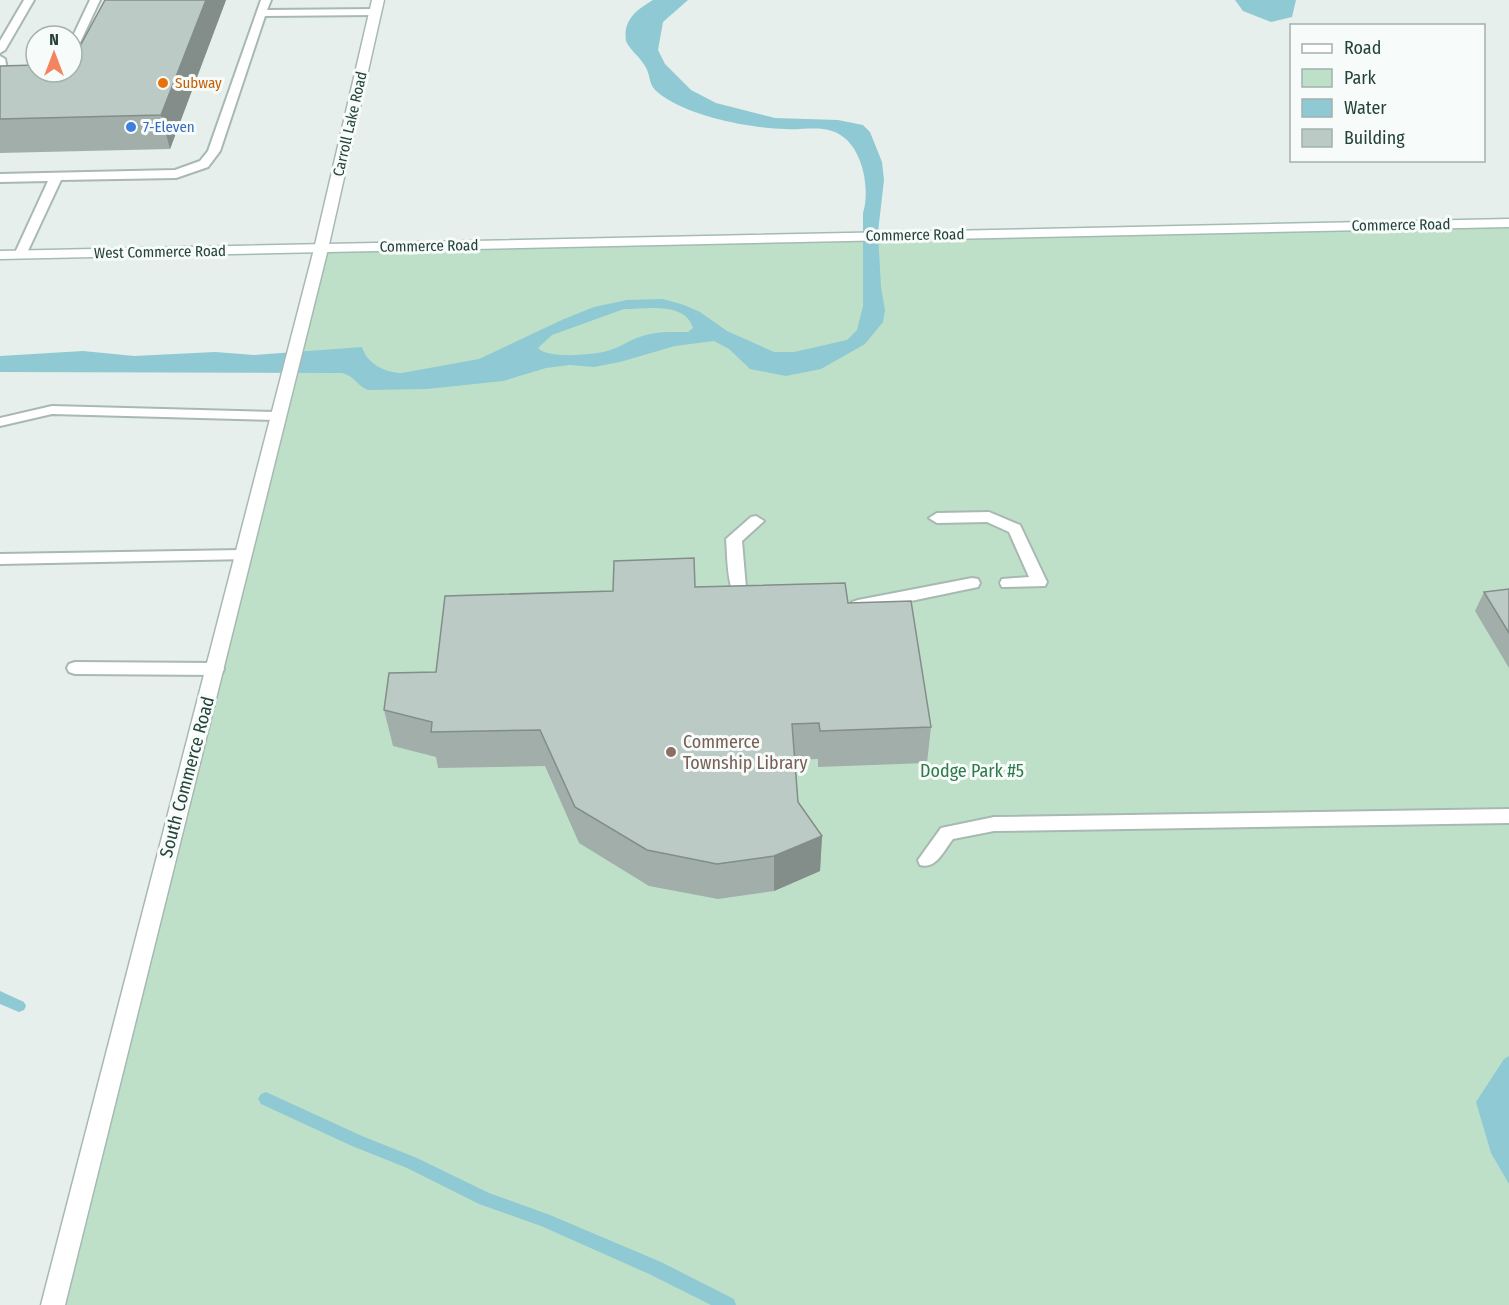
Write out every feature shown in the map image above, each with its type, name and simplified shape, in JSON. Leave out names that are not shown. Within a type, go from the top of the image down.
[{"type":"street","name":"Carroll Lake Road","points":[[321,249],[377,6]]},
{"type":"street","name":"Commerce Road","points":[[321,249],[1509,223]]},
{"type":"street","name":"West Commerce Road","points":[[0,255],[321,249]]},
{"type":"street","name":"South Commerce Road","points":[[53,1305],[321,249]]},
{"type":"lane","points":[[0,50],[29,0]]},
{"type":"lane","points":[[84,24],[95,0]]},
{"type":"lane","points":[[0,178],[176,174],[204,164],[214,151],[266,0]]},
{"type":"lane","points":[[261,14],[377,6]]},
{"type":"lane","points":[[0,59],[3,77],[24,77]]},
{"type":"lane","points":[[20,255],[56,177]]},
{"type":"lane","points":[[0,422],[52,410],[277,416]]},
{"type":"lane","points":[[937,518],[989,517],[1015,529],[1039,582],[1008,583]]},
{"type":"lane","points":[[756,521],[734,539],[738,590],[757,609],[768,609]]},
{"type":"lane","points":[[0,559],[243,555]]},
{"type":"lane","points":[[737,572],[756,587]]},
{"type":"lane","points":[[845,609],[972,583]]},
{"type":"lane","points":[[75,668],[216,669]]},
{"type":"lane","points":[[927,860],[947,833],[994,824],[1509,816]]},
{"type":"green space","name":"Dodge Park #5","points":[[1509,226],[1509,1305],[63,1305],[326,251]]},
{"type":"water","points":[[653,0],[684,0],[659,21],[654,50],[662,65],[688,92],[713,105],[775,121],[822,122],[856,126],[866,132],[878,162],[880,180],[873,232],[876,287],[880,310],[878,322],[862,342],[817,367],[786,373],[754,367],[733,347],[715,338],[674,343],[594,364],[570,362],[545,365],[503,378],[427,386],[368,387],[354,373],[342,370],[0,369],[0,356],[83,351],[134,356],[215,352],[254,355],[362,347],[373,363],[390,371],[402,373],[479,359],[594,307],[627,300],[663,299],[684,305],[700,312],[727,331],[774,352],[794,352],[847,340],[857,330],[863,306],[863,213],[866,191],[865,178],[857,154],[851,144],[832,131],[815,128],[772,128],[725,121],[694,112],[660,94],[652,86],[643,63],[626,41],[629,21]],"holes":[[[664,308],[673,310],[689,319],[693,328],[688,332],[651,334],[636,338],[612,350],[592,354],[550,354],[538,348],[552,335],[624,309]]]},
{"type":"water","points":[[1240,0],[1292,0],[1289,15],[1274,20],[1246,9]]},
{"type":"water","points":[[1509,1056],[1509,1184],[1491,1153],[1476,1102],[1504,1059]]},
{"type":"building","points":[[105,0],[206,0],[161,115],[0,119],[0,66],[24,65],[24,84],[84,84],[84,39]]},
{"type":"building","name":"Commerce Township Library","points":[[694,558],[695,587],[845,583],[848,603],[911,601],[931,727],[820,731],[819,723],[792,724],[798,802],[822,836],[774,856],[717,864],[647,850],[575,807],[540,730],[431,732],[432,722],[384,710],[389,673],[436,672],[445,596],[613,591],[614,561]]},
{"type":"building","points":[[1509,589],[1509,633],[1484,592]]},
{"type":"waterway","points":[[0,369],[342,370],[354,373],[368,387],[427,386],[503,378],[545,365],[570,362],[594,364],[674,343],[715,338],[733,347],[754,367],[786,373],[817,367],[862,342],[878,322],[880,310],[876,287],[873,232],[880,180],[878,162],[866,132],[860,127],[838,123],[775,121],[713,105],[688,92],[662,65],[654,50],[659,21],[684,0]]},
{"type":"waterway","points":[[1239,0],[1246,9],[1274,20],[1289,15],[1292,0]]},
{"type":"waterway","points":[[0,997],[19,1006]]},
{"type":"waterway","points":[[266,1099],[357,1141],[412,1163],[485,1199],[544,1220],[655,1268],[728,1305]]},
{"type":"place","name":"Subway","points":[[163,83]]},
{"type":"place","name":"7-Eleven","points":[[131,127]]},
{"type":"place","name":"Commerce Township Library","points":[[671,752]]}]
